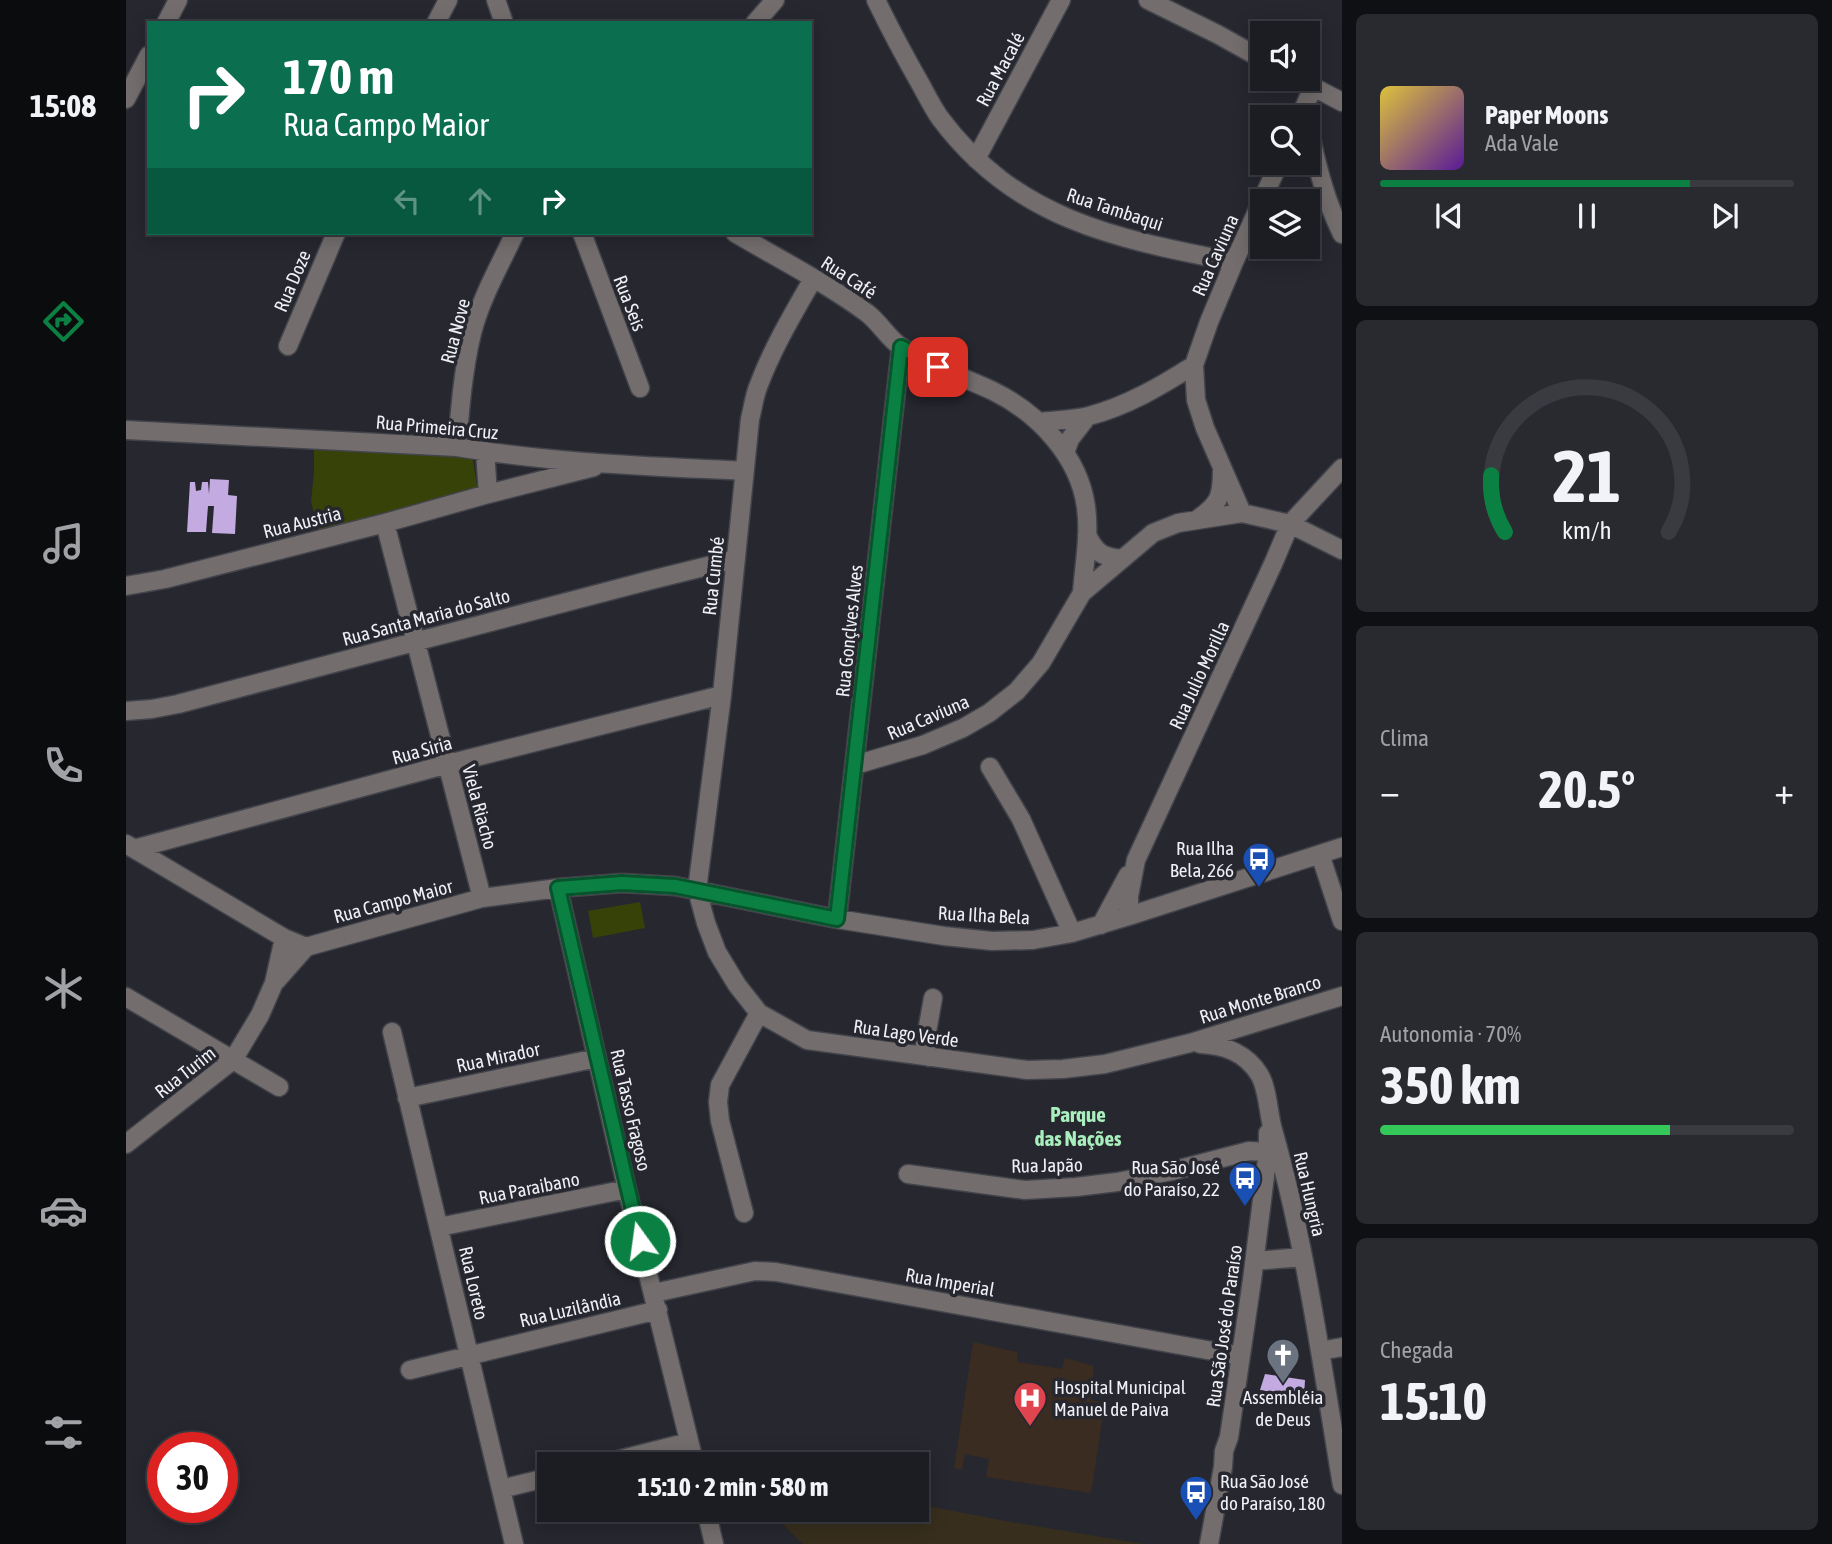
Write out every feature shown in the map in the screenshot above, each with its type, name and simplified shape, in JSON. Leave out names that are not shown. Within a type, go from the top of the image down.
[{"type":"street","points":[[167,21],[178,0]]},
{"type":"street","points":[[437,21],[448,0]]},
{"type":"street","points":[[496,0],[503,21]]},
{"type":"street","points":[[757,21],[775,0]]},
{"type":"street","name":"Rua Tambaqui","points":[[876,0],[939,117],[976,159],[1012,189],[1058,214],[1106,233],[1234,262]]},
{"type":"street","name":"Rua Macalé","points":[[976,159],[1061,0]]},
{"type":"street","points":[[1147,0],[1250,52]]},
{"type":"street","points":[[126,99],[147,59]]},
{"type":"street","points":[[1320,91],[1342,102]]},
{"type":"street","name":"Rua Caviuna","points":[[1194,365],[1234,262],[1274,175]]},
{"type":"street","points":[[1320,175],[1333,217],[1342,234]]},
{"type":"street","name":"Rua Doze","points":[[288,346],[335,235]]},
{"type":"street","name":"Rua Nove","points":[[457,447],[472,332],[514,235]]},
{"type":"street","name":"Rua Seis","points":[[583,235],[640,388]]},
{"type":"street","name":"Rua Café","points":[[738,235],[870,315],[901,347],[994,392],[1039,422]]},
{"type":"street","name":"Rua Cumbé","points":[[697,890],[722,695],[750,419],[757,388],[785,328],[813,279]]},
{"type":"street","name":"Rua Gonçlves Alves","points":[[837,919],[901,347]]},
{"type":"street","points":[[1039,422],[1087,416],[1129,402],[1194,365],[1196,400],[1205,428],[1242,513],[1290,524],[1342,550]]},
{"type":"street","points":[[1162,385],[1186,390],[1196,400]]},
{"type":"street","points":[[1065,453],[1070,439],[1087,416]]},
{"type":"street","name":"Rua Caviuna","points":[[1039,422],[1065,453],[1081,485],[1086,508],[1087,535],[1083,593]]},
{"type":"street","name":"Rua Primeira Cruz","points":[[126,430],[457,447],[604,464],[744,471]]},
{"type":"street","points":[[485,451],[488,494]]},
{"type":"street","name":"Rua Austria","points":[[126,586],[165,579],[386,523],[604,464]]},
{"type":"street","name":"Rua Caviuna","points":[[1196,520],[1220,498],[1222,466]]},
{"type":"street","name":"Rua Julio Morilla","points":[[1129,916],[1129,896],[1136,860],[1290,524],[1342,468]]},
{"type":"street","name":"Rua Caviuna","points":[[855,765],[923,745],[963,728],[989,713],[1017,691],[1041,663],[1083,593],[1153,533],[1178,523],[1242,513]]},
{"type":"street","name":"Viela Riacho","points":[[386,523],[482,898]]},
{"type":"street","points":[[1087,535],[1093,548],[1099,553],[1109,558],[1122,559]]},
{"type":"street","name":"Rua Santa Maria do Salto","points":[[126,711],[178,704],[736,559]]},
{"type":"street","name":"Rua Siria","points":[[130,847],[722,695]]},
{"type":"street","points":[[990,767],[1021,818],[1072,933]]},
{"type":"street","name":"Rua Ilha Bela","points":[[697,890],[837,919],[944,936],[992,941],[1033,940],[1101,925],[1342,846]]},
{"type":"street","points":[[130,847],[284,938],[306,947]]},
{"type":"street","points":[[1320,854],[1342,921]]},
{"type":"street","points":[[1101,925],[1136,860]]},
{"type":"street","name":"Rua Campo Maior","points":[[306,947],[482,898],[622,883],[697,890]]},
{"type":"street","name":"Rua Tasso Fragoso","points":[[558,888],[627,1189],[692,1452]]},
{"type":"street","name":"Rua Lago Verde","points":[[697,890],[718,953],[737,985],[759,1013],[807,1040],[1027,1070],[1105,1064],[1191,1043]]},
{"type":"street","name":"Rua Turim","points":[[126,1144],[233,1060],[260,1016],[274,984],[284,938]]},
{"type":"street","name":"Rua Turim","points":[[274,984],[306,947]]},
{"type":"street","name":"Rua Monte Branco","points":[[1191,1043],[1342,996]]},
{"type":"street","points":[[126,997],[279,1087]]},
{"type":"street","points":[[928,1057],[925,1042],[933,998]]},
{"type":"street","points":[[744,1213],[720,1121],[718,1102],[720,1085],[759,1013]]},
{"type":"street","name":"Rua Loreto","points":[[392,1032],[514,1544]]},
{"type":"street","name":"Rua Hungria","points":[[1191,1043],[1218,1045],[1234,1050],[1251,1062],[1261,1076],[1289,1187],[1342,1485]]},
{"type":"street","name":"Rua Mirador","points":[[407,1098],[597,1058]]},
{"type":"street","name":"Rua São José do Paraíso","points":[[1209,1544],[1224,1451],[1229,1437],[1255,1261],[1268,1152],[1268,1112]]},
{"type":"street","name":"Rua Japão","points":[[908,1174],[1025,1190],[1076,1187],[1172,1171],[1249,1151],[1268,1152]]},
{"type":"street","name":"Rua Paraibano","points":[[439,1227],[627,1189]]},
{"type":"street","points":[[1255,1261],[1302,1257]]},
{"type":"street","name":"Rua Imperial","points":[[656,1301],[755,1271],[776,1272],[1240,1356]]},
{"type":"street","name":"Rua Luzilândia","points":[[410,1370],[656,1301]]},
{"type":"street","points":[[1320,1351],[1342,1347]]},
{"type":"street","points":[[649,1452],[689,1442]]},
{"type":"street","points":[[501,1489],[537,1480]]},
{"type":"street","points":[[708,1522],[713,1544]]},
{"type":"shaded area","name":"Hospital Municipal Manuel de Paiva","points":[[973,1342],[1017,1352],[1018,1362],[1062,1369],[1065,1358],[1094,1366],[1090,1400],[1105,1402],[1091,1493],[986,1477],[989,1459],[965,1454],[962,1470],[954,1468]]},
{"type":"shaded area","points":[[929,1506],[1143,1544],[803,1544],[780,1522],[929,1522]]},
{"type":"green space","points":[[314,447],[472,454],[478,492],[319,530],[311,502]]},
{"type":"green space","points":[[640,902],[645,928],[593,938],[588,911]]},
{"type":"building","points":[[210,479],[229,480],[228,495],[237,496],[235,534],[212,533],[214,506],[208,506],[206,532],[187,532],[190,482],[195,482],[196,491],[201,490],[202,482],[208,482],[209,494]]},
{"type":"building","name":"Assembléia de Deus","points":[[1265,1374],[1305,1380],[1304,1398],[1260,1390]]},
{"type":"place","name":"Rua Ilha Bela, 266","points":[[1259,889]]},
{"type":"place","name":"Rua São José do Paraíso, 22","points":[[1245,1208]]},
{"type":"place","name":"Assembléia de Deus","points":[[1283,1385]]},
{"type":"place","name":"Hospital Municipal Manuel de Paiva","points":[[1030,1428]]},
{"type":"place","name":"Rua São José do Paraíso, 180","points":[[1196,1522]]},
{"type":"district","name":"Parque das Nações","points":[[1078,1127]]},
{"type":"route","points":[[640,1241],[558,888],[622,883],[675,886],[837,919],[901,347],[938,367]]}]
